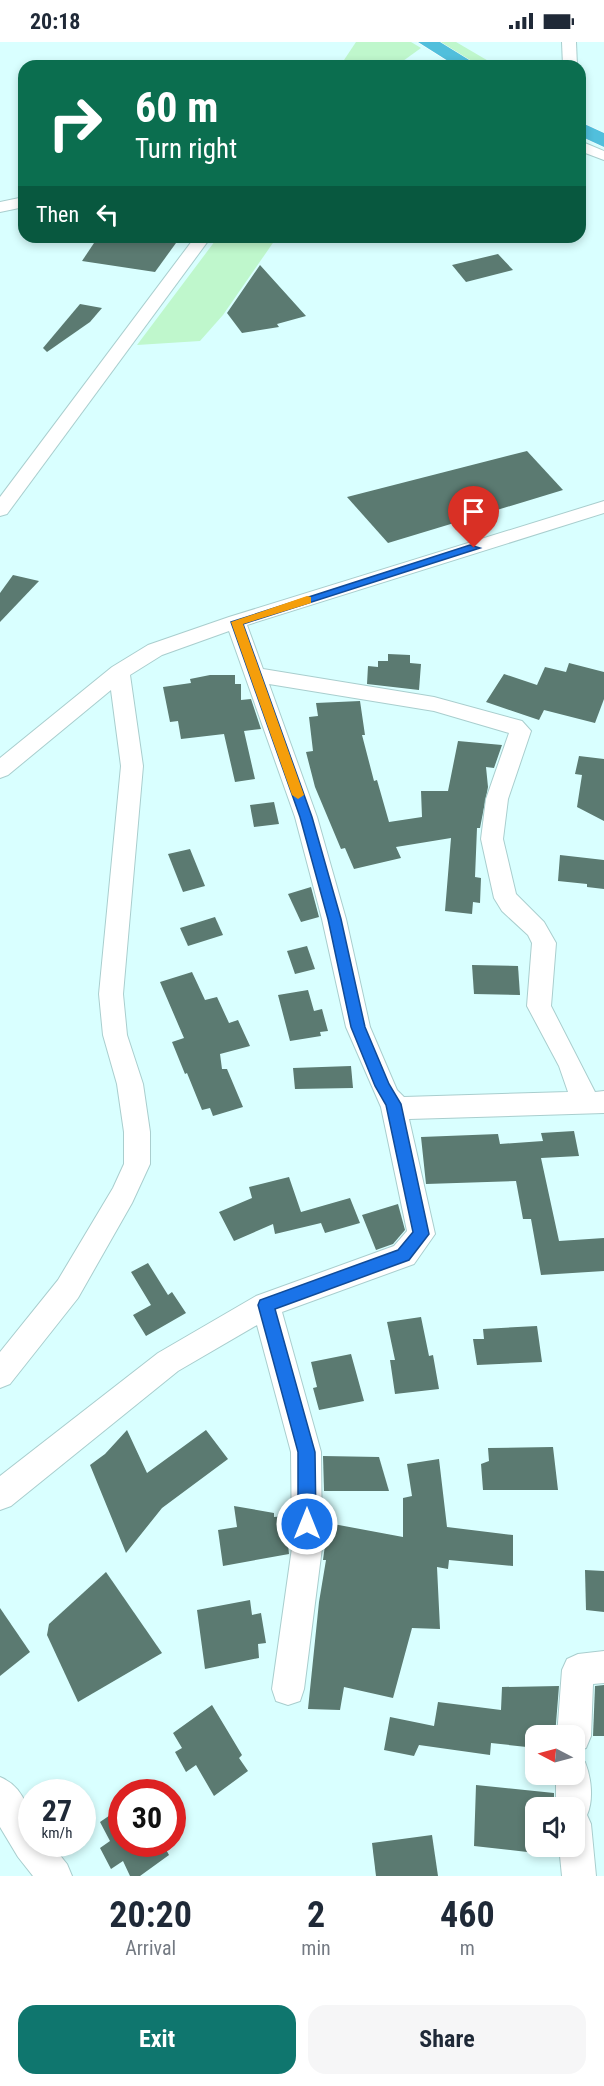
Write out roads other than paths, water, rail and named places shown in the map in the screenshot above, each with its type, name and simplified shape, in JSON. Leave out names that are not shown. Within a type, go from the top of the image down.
[{"type":"highway","points":[[427,42],[459,60]]},
{"type":"highway","points":[[586,132],[604,141]]},
{"type":"street","points":[[569,42],[570,60]]},
{"type":"street","points":[[586,148],[604,156]]},
{"type":"street","points":[[0,207],[18,203]]},
{"type":"street","points":[[0,510],[199,243]]},
{"type":"street","points":[[0,770],[119,672],[155,650],[236,622],[604,507]]},
{"type":"street","points":[[0,1496],[168,1362],[266,1305],[404,1255],[421,1234],[393,1104],[358,1027],[334,919],[306,817],[265,705],[258,675],[236,622]]},
{"type":"street","points":[[0,1374],[68,1289],[123,1196],[136,1164],[137,1132],[130,1084],[115,1035],[111,994],[132,766],[119,672]]},
{"type":"street","points":[[258,675],[434,705],[514,726],[520,731],[495,810],[492,839],[498,872],[505,897],[511,906],[534,923],[544,943],[538,1006],[571,1065],[575,1082],[596,1102]]},
{"type":"street","points":[[393,1104],[403,1108],[596,1102]]},
{"type":"street","points":[[266,1305],[306,1452],[307,1548],[288,1689]]},
{"type":"street","points":[[575,1725],[578,1670],[604,1667]]},
{"type":"street","points":[[0,1794],[30,1845],[56,1876]]},
{"type":"street","points":[[577,1857],[579,1876]]}]
